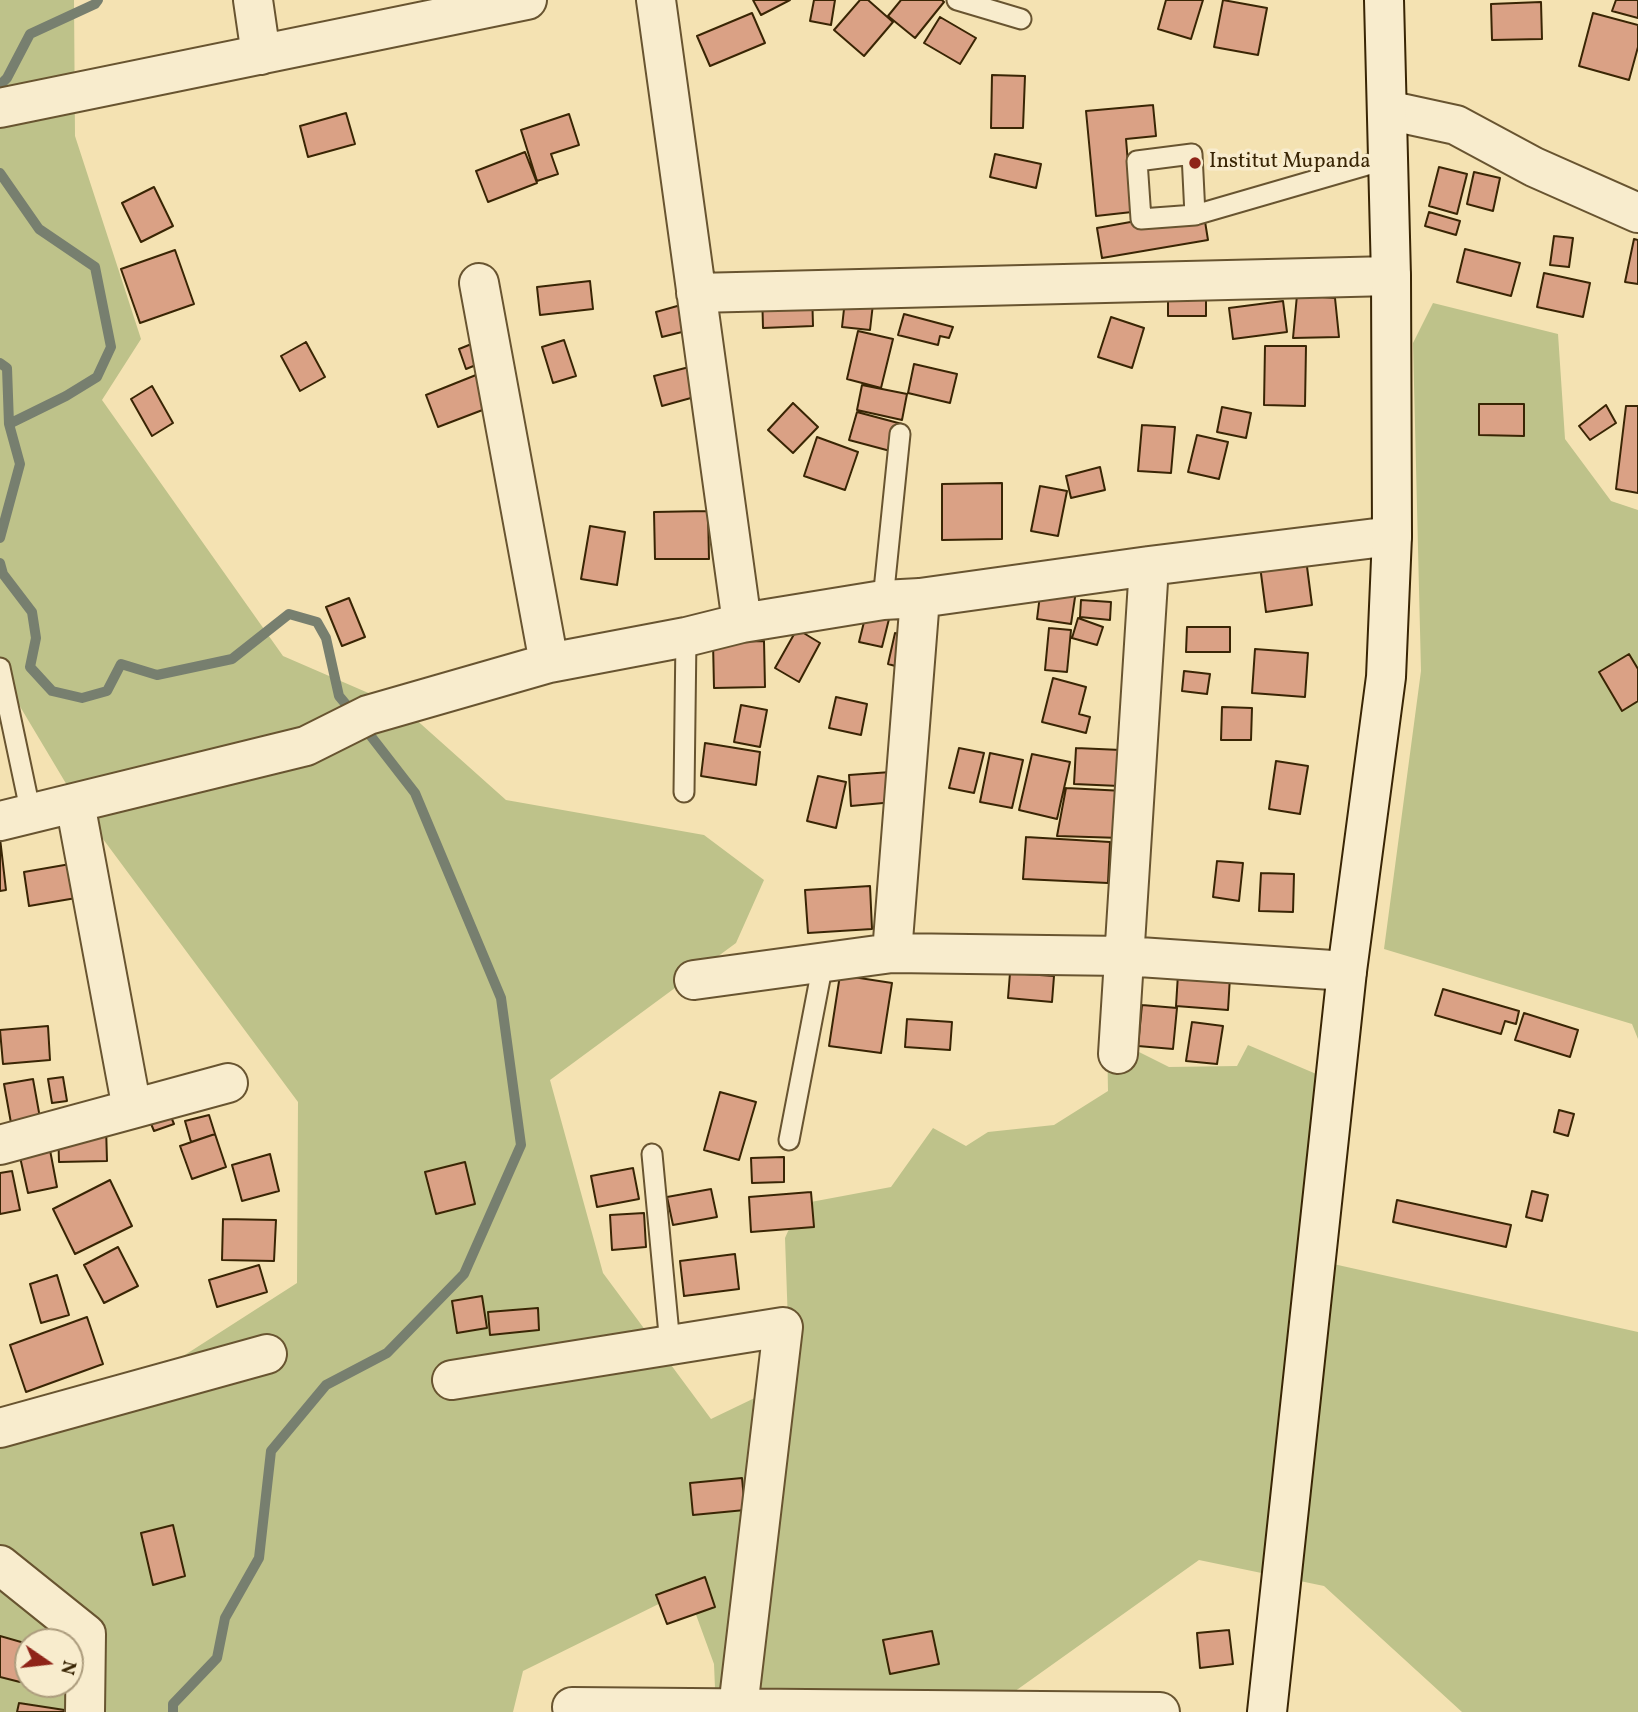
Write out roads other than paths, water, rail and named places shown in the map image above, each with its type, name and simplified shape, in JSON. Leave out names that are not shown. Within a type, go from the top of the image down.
[{"type":"street","points":[[253,0],[261,55]]},
{"type":"street","points":[[0,108],[527,0]]},
{"type":"street","points":[[656,0],[742,622]]},
{"type":"street","points":[[1267,1712],[1347,971],[1385,677],[1392,536],[1391,276],[1384,0]]},
{"type":"street","points":[[1387,110],[1456,125],[1534,167],[1638,213]]},
{"type":"street","points":[[696,293],[1391,276]]},
{"type":"street","points":[[479,283],[550,663]]},
{"type":"street","points":[[16,817],[306,746],[358,720],[550,663],[686,637],[742,622],[883,600],[920,598],[1392,536]]},
{"type":"street","points":[[1118,1054],[1149,566]]},
{"type":"street","points":[[892,953],[920,598]]},
{"type":"street","points":[[75,803],[132,1110]]},
{"type":"street","points":[[694,980],[892,953],[1124,956],[1347,971]]},
{"type":"street","points":[[0,1146],[228,1083]]},
{"type":"street","points":[[452,1380],[783,1327],[738,1708]]},
{"type":"street","points":[[0,1428],[267,1354]]},
{"type":"street","points":[[0,1564],[86,1634],[85,1712]]},
{"type":"street","points":[[572,1707],[1160,1712]]},
{"type":"lane","points":[[957,0],[1021,19]]},
{"type":"lane","points":[[1195,215],[1388,159]]},
{"type":"lane","points":[[883,600],[900,434]]},
{"type":"lane","points":[[684,792],[686,637]]},
{"type":"lane","points":[[0,668],[16,817]]},
{"type":"lane","points":[[789,1140],[823,963]]},
{"type":"lane","points":[[652,1154],[670,1345]]},
{"type":"waterway","points":[[0,85],[7,78],[30,34],[95,4],[98,0]]},
{"type":"waterway","points":[[0,173],[39,229],[95,267],[111,347],[97,377],[66,396],[9,424],[20,464],[0,538]]},
{"type":"waterway","points":[[0,363],[7,368],[9,424]]},
{"type":"waterway","points":[[0,563],[3,574],[32,612],[36,638],[30,667],[52,691],[82,698],[107,691],[121,664],[157,675],[232,659],[289,614],[317,622],[326,638],[339,696],[354,714]]},
{"type":"waterway","points":[[173,1712],[173,1704],[217,1658],[225,1618],[259,1558],[271,1451],[326,1385],[387,1353],[464,1274],[521,1145],[501,998],[415,793],[363,726]]},
{"type":"place","name":"Institut Mupanda","points":[[1195,163]]}]
